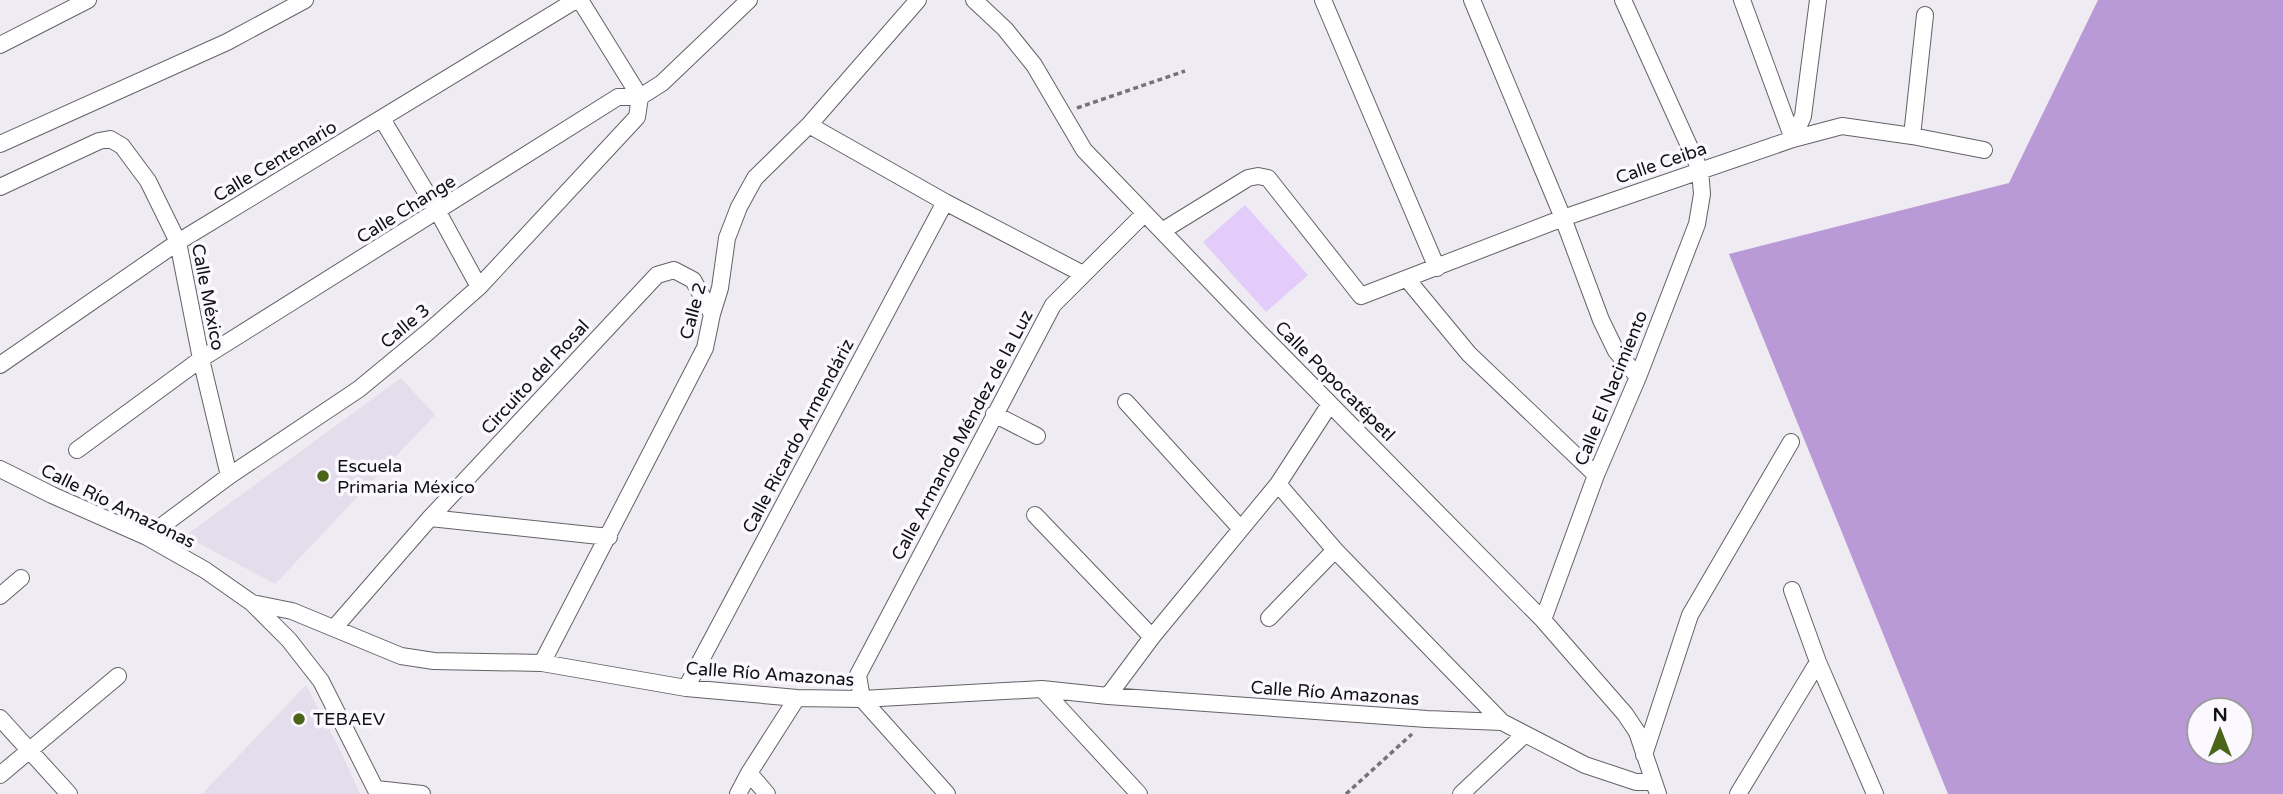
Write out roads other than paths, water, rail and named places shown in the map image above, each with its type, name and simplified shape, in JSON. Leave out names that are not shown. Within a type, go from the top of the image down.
[{"type":"street","points":[[0,46],[66,4],[88,0]]},
{"type":"street","points":[[0,144],[227,42],[305,0]]},
{"type":"street","points":[[578,0],[640,97]]},
{"type":"street","name":"Calle Centenario","points":[[0,365],[178,242],[578,0]]},
{"type":"street","name":"Calle Change","points":[[76,450],[201,359],[618,97],[640,97],[662,83],[749,0]]},
{"type":"street","name":"Calle 2","points":[[542,663],[705,348],[720,288],[727,238],[739,206],[755,178],[809,125],[918,0]]},
{"type":"street","name":"Calle Popocatépetl","points":[[974,0],[1005,29],[1034,65],[1084,150],[1543,620],[1625,714],[1637,732],[1649,786]]},
{"type":"street","points":[[1323,0],[1437,268]]},
{"type":"street","points":[[1472,0],[1563,218],[1601,320],[1616,351],[1638,377]]},
{"type":"street","points":[[1623,0],[1700,170]]},
{"type":"street","points":[[1742,0],[1793,139]]},
{"type":"street","points":[[1793,139],[1803,117],[1818,0]]},
{"type":"street","points":[[1912,136],[1924,15]]},
{"type":"street","name":"Calle 3","points":[[147,537],[229,476],[359,389],[480,287],[637,117],[640,97]]},
{"type":"street","points":[[382,119],[480,287]]},
{"type":"street","points":[[809,125],[945,202],[1083,274]]},
{"type":"street","name":"Calle Ceiba","points":[[1162,231],[1248,178],[1268,178],[1361,296],[1563,218],[1793,139],[1842,126],[1984,150]]},
{"type":"street","name":"Calle México","points":[[0,187],[99,141],[110,139],[121,146],[148,181],[178,242],[201,359],[229,476]]},
{"type":"street","name":"Calle El Nacimiento","points":[[1543,620],[1596,475],[1638,377],[1697,224],[1702,194],[1700,170]]},
{"type":"street","name":"Calle Ricardo Armendáriz","points":[[686,688],[945,202]]},
{"type":"street","name":"Calle Armando Méndez de la Luz","points":[[862,699],[858,676],[1053,305],[1144,214]]},
{"type":"street","name":"Circuito del Rosal","points":[[335,627],[430,518],[657,275],[674,270],[694,280],[712,314]]},
{"type":"street","points":[[1407,279],[1469,354],[1596,475]]},
{"type":"street","points":[[1126,402],[1241,528]]},
{"type":"street","points":[[1108,696],[1152,636],[1278,484],[1330,404]]},
{"type":"street","points":[[994,414],[1037,436]]},
{"type":"street","points":[[1644,755],[1690,615],[1791,442]]},
{"type":"street","name":"Calle Río Amazonas","points":[[0,469],[51,495],[147,537],[205,570],[252,603],[292,611],[401,656],[434,661],[542,663],[686,688],[797,698],[862,699],[1042,689],[1427,719],[1502,722],[1585,765],[1649,786]]},
{"type":"street","points":[[1278,484],[1335,550],[1502,722]]},
{"type":"street","points":[[1035,515],[1152,636]]},
{"type":"street","points":[[430,518],[609,537]]},
{"type":"street","points":[[1269,618],[1335,550]]},
{"type":"street","points":[[0,596],[21,578]]},
{"type":"street","points":[[1792,590],[1818,662],[1875,794]]},
{"type":"street","points":[[252,603],[289,640],[321,681],[377,791],[422,794]]},
{"type":"street","points":[[1738,794],[1818,662]]},
{"type":"street","points":[[0,775],[118,676]]},
{"type":"street","points":[[1042,689],[1139,794]]},
{"type":"street","points":[[738,794],[749,772],[797,698]]},
{"type":"street","points":[[862,699],[947,794]]},
{"type":"street","points":[[0,718],[69,794]]},
{"type":"street","points":[[1461,794],[1525,734]]},
{"type":"street","points":[[749,772],[767,794]]},
{"type":"street","points":[[1858,794],[1867,778]]},
{"type":"street","points":[[1622,794],[1649,786]]},
{"type":"place","name":"Escuela Primaria México","points":[[323,476]]},
{"type":"place","name":"TEBAEV","points":[[299,719]]}]
